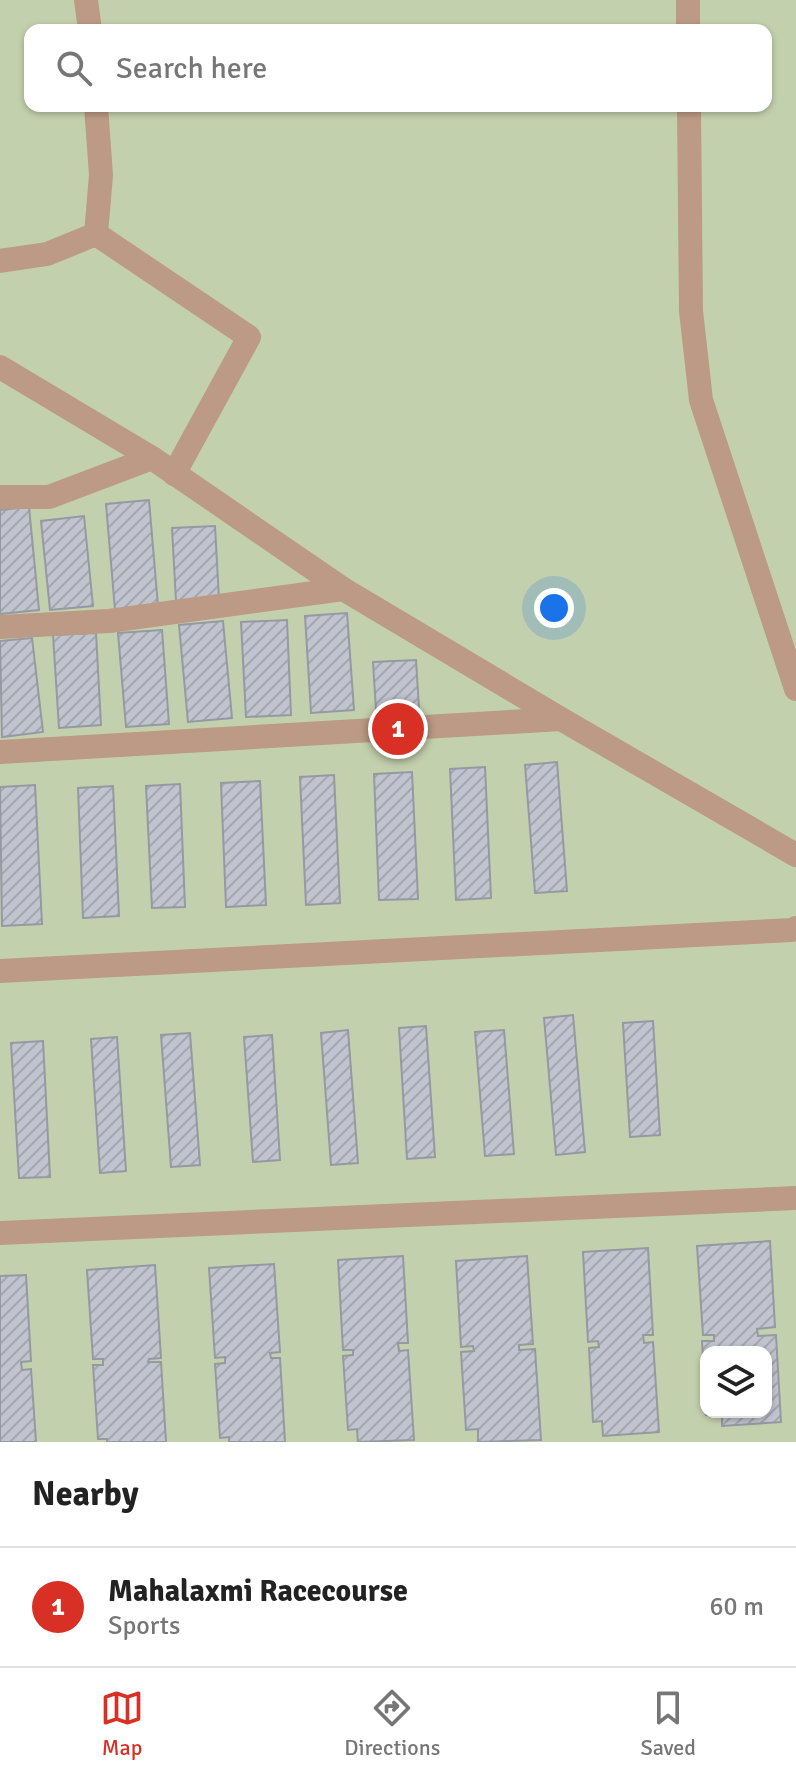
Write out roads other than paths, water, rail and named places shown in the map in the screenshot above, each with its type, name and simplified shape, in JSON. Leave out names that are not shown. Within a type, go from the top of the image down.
[{"type":"lane","points":[[86,0],[89,24]]},
{"type":"lane","points":[[688,0],[688,24]]},
{"type":"lane","points":[[96,112],[101,175],[96,234]]},
{"type":"lane","points":[[689,112],[691,311],[701,400],[796,689]]},
{"type":"lane","points":[[0,261],[47,254],[96,234]]},
{"type":"lane","points":[[96,234],[249,337],[174,474]]},
{"type":"lane","points":[[0,367],[152,458],[343,589],[796,855]]},
{"type":"lane","points":[[0,497],[49,497],[152,458]]},
{"type":"lane","points":[[0,627],[109,621],[343,589]]},
{"type":"lane","points":[[0,752],[561,719]]},
{"type":"lane","points":[[0,971],[796,928]]},
{"type":"lane","points":[[0,1233],[796,1198]]},
{"type":"place","name":"Mahalaxmi Racecourse","points":[[398,729]]}]
